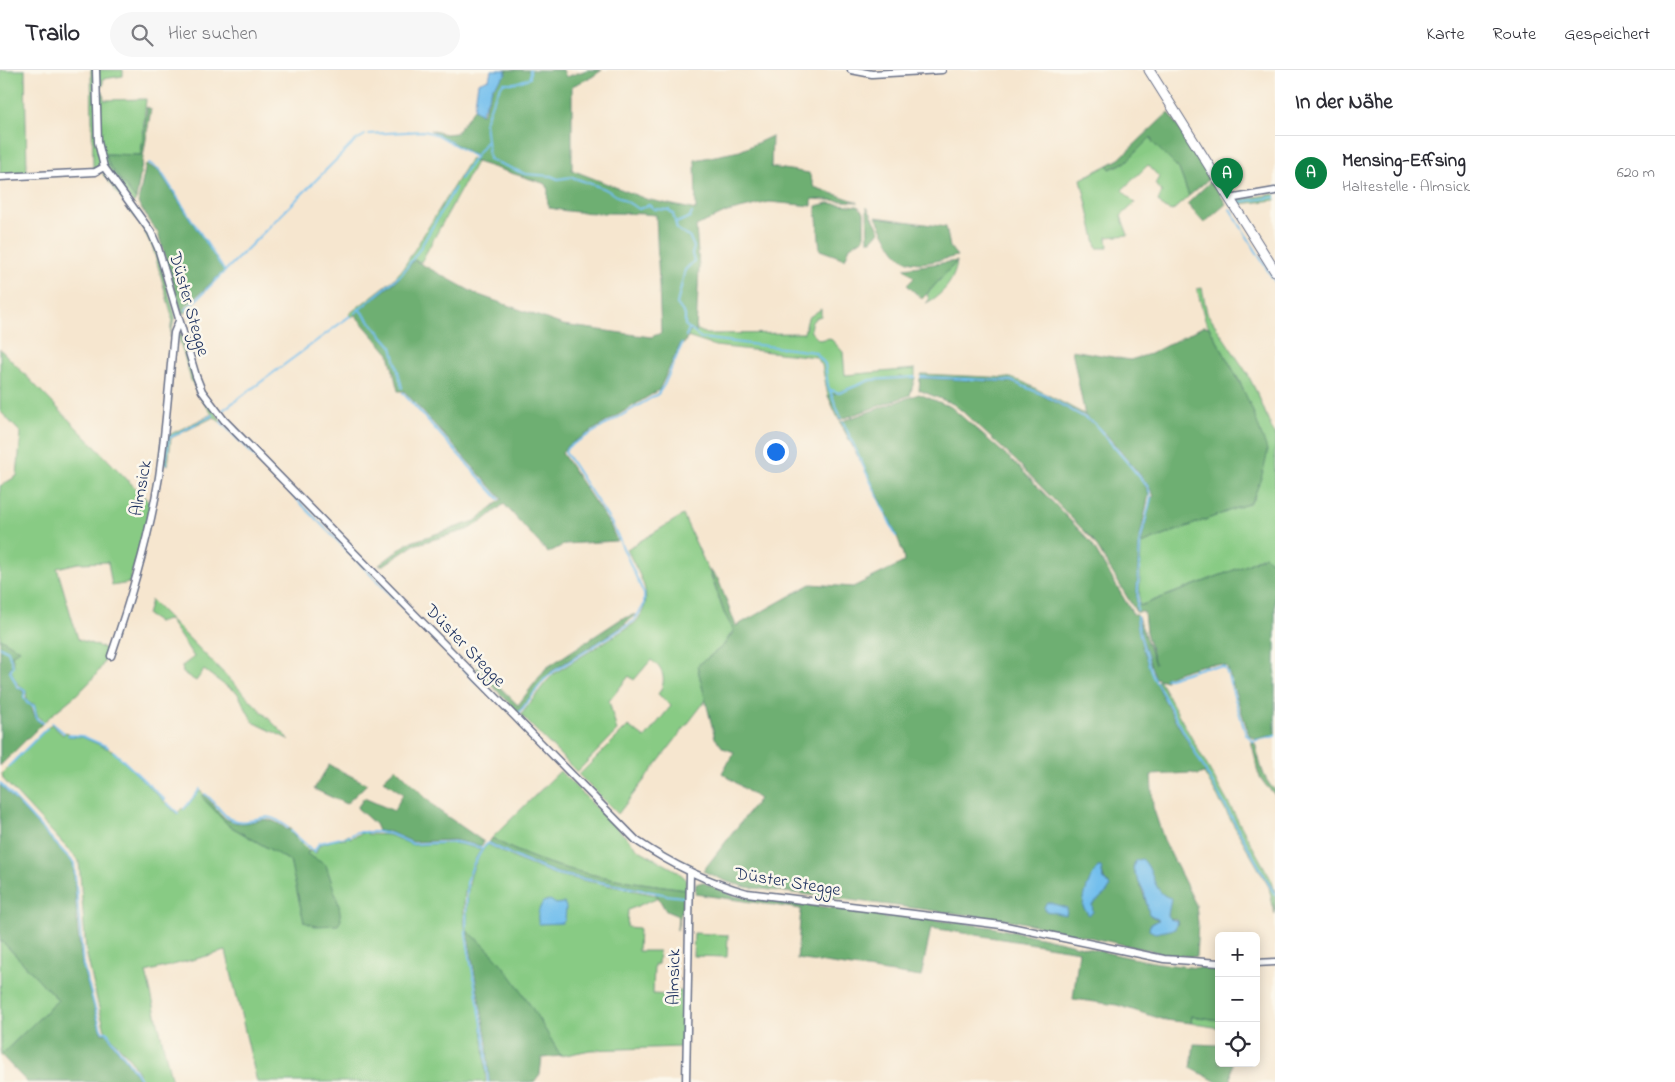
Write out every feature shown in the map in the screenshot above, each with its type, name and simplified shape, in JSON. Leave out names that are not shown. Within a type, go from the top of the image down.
[{"type":"street","name":"Düster Stegge","points":[[96,70],[98,142],[104,167],[151,232],[158,248],[196,376],[211,403],[224,420],[618,823],[651,850],[690,873],[726,887],[747,892],[1001,925],[1164,959],[1215,963]]},
{"type":"street","points":[[851,70],[872,74],[942,70]]},
{"type":"street","points":[[1149,70],[1275,271]]},
{"type":"street","points":[[0,177],[95,172],[104,167]]},
{"type":"street","points":[[1229,199],[1275,191]]},
{"type":"street","name":"Almsick","points":[[111,656],[130,599],[149,527],[158,477],[174,333],[179,321]]},
{"type":"street","name":"Almsick","points":[[686,1082],[690,873]]},
{"type":"street","points":[[1260,963],[1275,962]]},
{"type":"green space","points":[[0,70],[25,70],[27,173],[0,175]]},
{"type":"green space","points":[[91,70],[94,70],[100,163],[98,167],[93,169]]},
{"type":"green space","points":[[98,70],[123,70],[123,76],[103,79],[103,86],[98,85]]},
{"type":"green space","points":[[506,70],[563,70],[566,77],[587,70],[602,70],[572,86],[572,170],[646,199],[696,210],[695,160],[740,151],[772,136],[771,167],[809,173],[814,187],[858,202],[812,199],[812,206],[769,202],[727,212],[696,226],[699,268],[696,332],[690,331],[684,344],[681,343],[659,390],[567,446],[562,453],[610,525],[617,541],[565,544],[548,553],[504,504],[483,521],[467,530],[414,545],[384,565],[379,565],[408,543],[475,521],[502,499],[404,391],[398,391],[389,354],[354,314],[395,282],[414,260],[476,294],[563,325],[651,337],[661,333],[656,215],[589,213],[550,208],[546,184],[473,161],[476,156],[430,130],[445,134],[456,133],[474,109],[483,114],[493,87],[506,74]]},
{"type":"green space","points":[[98,92],[103,92],[104,100],[146,99],[141,155],[105,154],[109,165],[136,200],[133,203],[105,164],[101,153]]},
{"type":"green space","points":[[147,107],[151,109],[136,200],[109,165],[105,154],[141,155]]},
{"type":"green space","points":[[1169,112],[1210,178],[1189,196],[1179,169],[1153,143],[1151,137],[1126,162],[1110,169],[1108,165],[1119,159]]},
{"type":"green space","points":[[1151,137],[1179,169],[1189,196],[1172,211],[1164,208],[1158,201],[1162,192],[1155,184],[1159,177],[1148,165],[1122,190],[1135,203],[1121,216],[1128,235],[1107,237],[1108,248],[1097,248],[1081,179],[1108,165],[1110,169],[1126,162]]},
{"type":"green space","points":[[471,158],[476,162],[421,262],[414,260],[395,282],[352,317],[349,314],[393,280],[402,270]]},
{"type":"green space","points":[[146,164],[159,171],[224,271],[184,308],[187,312],[182,314],[158,233],[138,203]]},
{"type":"green space","points":[[102,173],[106,174],[153,239],[175,315],[170,338],[172,316],[153,248],[141,225]]},
{"type":"green space","points":[[1212,180],[1226,204],[1204,223],[1187,204]]},
{"type":"green space","points":[[1275,194],[1275,200],[1239,204],[1236,200]]},
{"type":"green space","points":[[828,203],[858,206],[864,212],[864,238],[850,247],[845,259],[820,250],[816,206]]},
{"type":"green space","points":[[867,207],[880,231],[872,240],[868,240]]},
{"type":"green space","points":[[876,217],[946,227],[950,247],[957,256],[925,263],[906,260],[891,245]]},
{"type":"green space","points":[[957,261],[951,281],[938,296],[926,303],[929,300],[927,294]]},
{"type":"green space","points":[[957,261],[922,299],[907,285],[914,278],[904,268]]},
{"type":"green space","points":[[1202,288],[1207,313],[1247,373],[1275,437],[1275,564],[1261,557],[1247,565],[1139,606],[1141,544],[1250,503],[1254,498],[1267,452],[1240,382],[1205,320],[1197,289]]},
{"type":"green space","points":[[821,309],[821,316],[816,318],[811,324],[811,332],[819,340],[830,338],[843,352],[845,375],[915,369],[915,378],[901,377],[828,396],[822,365],[816,357],[715,346],[687,337],[690,331],[696,332],[696,329],[706,334],[804,333],[808,318]]},
{"type":"green space","points":[[1204,326],[1209,327],[1246,395],[1267,450],[1263,471],[1250,503],[1141,544],[1151,498],[1154,496],[1146,482],[1105,433],[1085,416],[1072,350],[1130,360],[1150,354]]},
{"type":"green space","points":[[178,334],[181,334],[198,389],[197,391],[191,380]]},
{"type":"green space","points":[[0,349],[150,503],[150,512],[129,583],[112,586],[108,562],[78,563],[57,568],[78,639],[109,650],[104,662],[90,682],[44,722],[38,717],[34,704],[27,702],[26,691],[16,681],[12,673],[11,669],[14,666],[12,654],[19,650],[0,638],[0,486],[17,476],[21,433],[0,411]]},
{"type":"green space","points":[[921,374],[1011,378],[1023,382],[1086,415],[1011,380],[920,376]]},
{"type":"green space","points":[[901,377],[915,378],[910,395],[839,420],[828,396],[871,380]]},
{"type":"green space","points":[[920,378],[1010,382],[1030,389],[1081,416],[1094,424],[1103,433],[1144,483],[1149,494],[1139,541],[1136,610],[1138,602],[1140,606],[1247,565],[1265,556],[1275,564],[1275,735],[1256,739],[1249,735],[1227,667],[1213,664],[1205,665],[1166,677],[1166,681],[1155,678],[1141,635],[1138,617],[1155,664],[1146,632],[1144,612],[1136,612],[1093,540],[1015,460],[962,411],[953,404],[919,390]]},
{"type":"green space","points":[[919,394],[951,407],[1015,463],[1090,541],[1133,614],[1136,615],[1140,636],[1153,677],[1173,716],[1206,772],[1198,775],[1192,773],[1151,775],[1153,807],[1164,840],[1196,905],[1198,923],[1196,957],[1166,954],[1016,921],[746,887],[728,882],[703,871],[759,799],[722,773],[734,752],[723,748],[715,738],[697,666],[723,646],[734,631],[724,613],[710,570],[718,579],[736,626],[811,584],[853,587],[904,562],[902,551],[888,515],[840,422]],"holes":[[[1133,865],[1155,882],[1156,888],[1168,904],[1168,918],[1176,919],[1178,924],[1152,923],[1159,920],[1151,916]],[[1100,867],[1105,881],[1109,884],[1092,905]]]},
{"type":"green space","points":[[199,396],[203,397],[222,421],[220,422],[214,417],[171,438],[168,465],[164,464],[167,436],[212,414]]},
{"type":"green space","points":[[683,515],[711,576],[724,613],[734,629],[723,646],[697,666],[706,700],[618,814],[579,775],[628,726],[645,738],[671,706],[658,694],[663,684],[663,675],[659,667],[651,660],[634,680],[629,676],[609,701],[617,731],[577,772],[521,715],[555,673],[635,623],[642,613],[646,595],[641,578],[627,549]]},
{"type":"green space","points":[[151,600],[290,740],[253,722],[237,692],[204,670],[196,681],[183,673],[182,666],[194,657],[169,620],[158,622],[147,615]]},
{"type":"green space","points":[[636,614],[620,628],[552,671],[518,712],[476,669],[479,667],[518,705],[546,668],[621,619]]},
{"type":"green space","points":[[0,638],[20,650],[12,654],[12,666],[9,669],[17,687],[23,691],[26,703],[31,705],[36,719],[42,724],[0,766]]},
{"type":"green space","points":[[1159,680],[1272,881],[1275,893],[1166,699],[1157,681]]},
{"type":"green space","points":[[51,724],[63,735],[65,732],[68,733],[68,736],[82,737],[113,751],[177,814],[182,808],[184,810],[200,790],[204,795],[202,797],[228,825],[290,861],[304,921],[306,854],[309,851],[316,853],[319,845],[334,840],[346,839],[345,836],[349,835],[350,838],[367,831],[367,834],[389,835],[413,845],[454,843],[481,849],[466,884],[464,920],[480,1016],[486,1082],[257,1082],[226,951],[146,972],[172,1082],[143,1082],[131,1060],[105,1030],[86,951],[79,861],[3,779],[2,773]]},
{"type":"green space","points":[[1251,742],[1255,743],[1264,774],[1275,790],[1275,795],[1259,775]]},
{"type":"green space","points":[[329,765],[367,784],[346,804],[314,789]]},
{"type":"green space","points":[[396,768],[438,810],[484,842],[481,846],[454,840],[413,842],[390,832],[378,831],[375,824],[357,808],[364,798],[394,811],[403,794],[383,780]]},
{"type":"green space","points":[[560,771],[639,850],[677,871],[686,879],[686,889],[611,878],[562,867],[515,850],[492,838]]},
{"type":"green space","points":[[1206,772],[1269,883],[1275,896],[1275,915],[1269,887],[1204,773]]},
{"type":"green space","points":[[0,785],[73,863],[82,965],[100,1029],[102,1034],[107,1033],[140,1082],[27,1082],[1,1055],[58,1000],[2,941],[0,943]]},
{"type":"green space","points":[[204,795],[228,820],[244,823],[270,820],[287,830],[291,828],[290,832],[309,851],[307,854],[326,865],[339,905],[341,920],[338,925],[315,926],[304,922],[290,861],[228,825],[202,797]]},
{"type":"green space","points":[[492,838],[515,850],[562,867],[611,878],[686,889],[677,930],[678,916],[666,911],[655,892],[557,873],[515,856],[489,842]]},
{"type":"green space","points":[[487,844],[520,861],[556,875],[661,896],[628,910],[627,927],[639,928],[638,951],[659,951],[658,964],[654,965],[653,994],[672,995],[672,991],[682,991],[681,1047],[590,1050],[561,1056],[516,984],[467,931],[471,875]]},
{"type":"green space","points":[[702,882],[734,896],[884,914],[884,918],[888,919],[889,915],[992,927],[1138,959],[1165,964],[1215,969],[1215,1019],[1192,1016],[1191,1023],[1165,1020],[1117,1005],[1073,999],[1079,951],[931,928],[921,977],[797,959],[801,909],[695,894],[696,884]]},
{"type":"green space","points":[[467,931],[482,943],[508,972],[561,1056],[542,1058],[540,1074],[534,1082],[489,1082],[487,1041]]},
{"type":"green space","points":[[694,933],[728,935],[727,957],[693,956]]},
{"type":"green space","points":[[2,941],[58,1000],[1,1055],[0,943]]},
{"type":"green space","points":[[1192,1016],[1215,1019],[1215,1027],[1191,1023]]},
{"type":"green space","points":[[1194,1044],[1215,1045],[1215,1067],[1232,1067],[1231,1082],[1217,1082],[1191,1068]]},
{"type":"water","points":[[491,70],[506,70],[506,74],[493,87],[481,114],[474,109],[478,83],[489,79]]},
{"type":"water","points":[[1142,859],[1160,892],[1171,898],[1168,915],[1170,919],[1177,921],[1175,929],[1155,933],[1149,930],[1150,925],[1159,920],[1149,914],[1144,892],[1133,869],[1135,861]]},
{"type":"water","points":[[1098,867],[1101,867],[1103,878],[1110,887],[1092,905],[1093,912],[1089,915],[1083,907],[1084,896]]},
{"type":"water","points":[[550,900],[556,904],[564,903],[566,907],[565,920],[562,923],[539,924],[540,907],[543,902]]},
{"type":"water","points":[[1047,902],[1067,908],[1066,915],[1046,911],[1044,907]]},
{"type":"waterway","points":[[530,70],[530,78],[515,83],[503,83],[493,100],[485,122],[489,159],[525,174],[551,176],[558,179],[572,177],[605,189],[639,209],[649,205],[654,209],[669,210],[673,214],[677,229],[690,238],[694,247],[692,254],[694,261],[685,270],[677,304],[685,315],[685,325],[701,338],[815,352],[825,364],[828,386],[841,418]]},
{"type":"waterway","points":[[369,134],[424,131],[438,135],[475,157]]},
{"type":"waterway","points":[[186,310],[355,141],[365,135]]},
{"type":"waterway","points":[[460,179],[487,140]]},
{"type":"waterway","points":[[149,163],[160,170],[225,272]]},
{"type":"waterway","points":[[355,313],[402,274],[419,250],[455,188]]},
{"type":"waterway","points":[[1238,202],[1275,197]]},
{"type":"waterway","points":[[1230,209],[1275,282]]},
{"type":"waterway","points":[[676,223],[690,217],[692,213]]},
{"type":"waterway","points":[[359,309],[392,347],[402,388]]},
{"type":"waterway","points":[[223,410],[350,316]]},
{"type":"waterway","points":[[686,336],[689,329]]},
{"type":"waterway","points":[[519,713],[544,680],[553,672],[634,621],[644,605],[644,594],[612,524],[565,452],[568,447],[658,394],[664,385],[682,344]]},
{"type":"waterway","points":[[829,389],[839,393],[870,380],[915,377]]},
{"type":"waterway","points":[[921,377],[1011,381],[1044,395],[1094,423],[1148,487],[1151,498],[1140,542],[1137,610]]},
{"type":"waterway","points":[[403,393],[499,499]]},
{"type":"waterway","points":[[166,464],[169,438],[213,415]]},
{"type":"waterway","points":[[221,422],[478,684]]},
{"type":"waterway","points":[[843,422],[896,536]]},
{"type":"waterway","points":[[1137,617],[1140,635],[1152,675],[1275,895]]},
{"type":"waterway","points":[[0,647],[8,651],[13,666],[10,671],[17,686],[25,691],[24,697],[27,703],[34,706],[37,719],[43,723]]},
{"type":"waterway","points":[[1166,679],[1205,667],[1223,667],[1226,670],[1246,734],[1253,741],[1275,736]]},
{"type":"waterway","points":[[52,723],[64,733]]},
{"type":"waterway","points":[[8,767],[47,728]]},
{"type":"waterway","points":[[68,735],[82,736],[108,747]]},
{"type":"waterway","points":[[113,751],[165,800]]},
{"type":"waterway","points":[[0,783],[74,863],[83,965],[101,1029],[103,1032],[107,1032],[141,1082]]},
{"type":"waterway","points":[[184,809],[200,789]]},
{"type":"waterway","points":[[205,794],[230,819],[246,821],[265,817],[279,821],[288,828]]},
{"type":"waterway","points":[[167,803],[178,813]]},
{"type":"waterway","points":[[291,831],[314,852],[319,843],[350,836],[357,832],[391,834],[413,844],[455,842],[483,848],[488,843],[522,860],[557,874],[663,894]]},
{"type":"waterway","points":[[483,848],[473,865],[467,882],[466,935],[485,1041],[488,1082]]},
{"type":"waterway","points":[[665,895],[683,897]]},
{"type":"waterway","points":[[684,981],[686,943]]},
{"type":"waterway","points":[[682,1055],[684,991]]},
{"type":"waterway","points":[[682,1060],[682,1082]]},
{"type":"place","name":"Mensing-Effsing","points":[[1227,199]]}]
